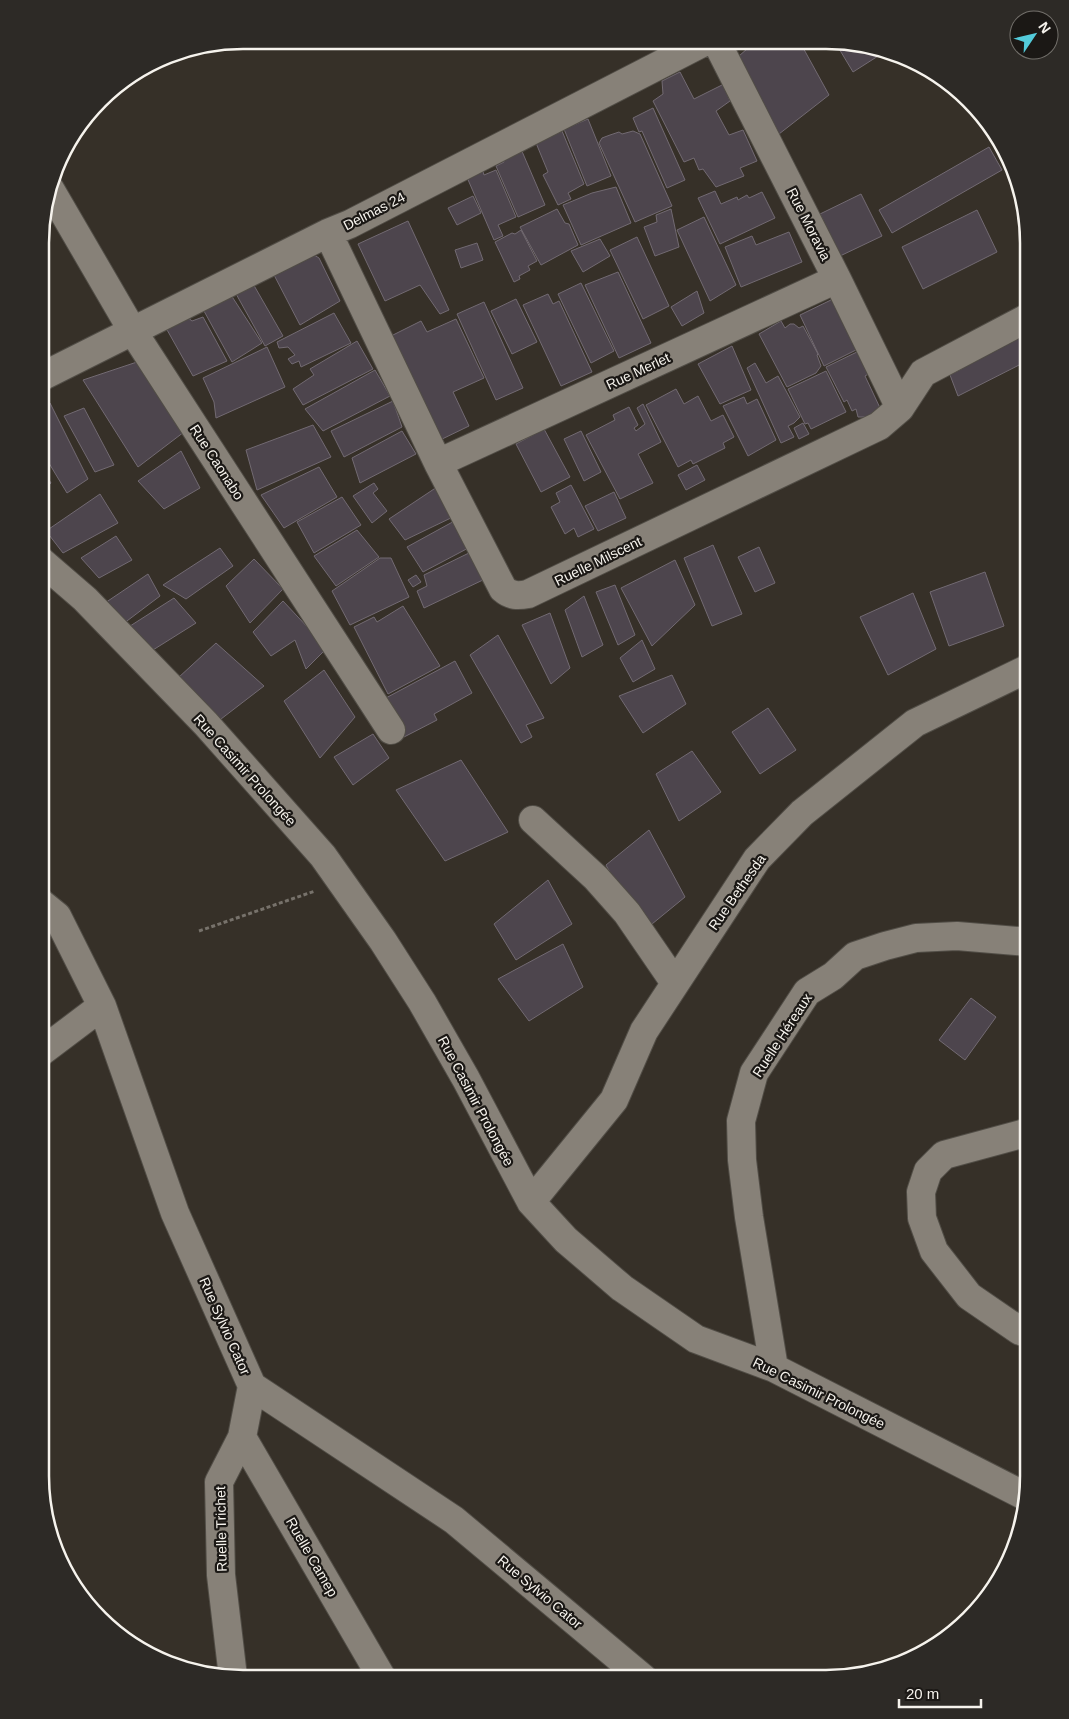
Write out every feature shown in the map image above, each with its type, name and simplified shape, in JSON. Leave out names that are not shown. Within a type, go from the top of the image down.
[{"type":"street","name":"Delmas 24","points":[[49,373],[132,330],[328,233],[350,224],[690,49]]},
{"type":"street","name":"Rue Moravia","points":[[720,49],[900,408]]},
{"type":"street","name":"Rue Caonabo","points":[[54,196],[132,330],[391,730]]},
{"type":"street","name":"Ruelle Milscent","points":[[328,233],[438,463],[503,589],[510,595],[528,594],[879,426],[900,408],[923,373],[1020,322]]},
{"type":"street","name":"Rue Merlet","points":[[438,463],[837,279]]},
{"type":"street","name":"Rue Casimir Prolongée","points":[[49,568],[85,599],[206,724],[323,856],[383,941],[422,1002],[466,1079],[531,1202],[566,1240],[622,1288],[696,1339],[774,1368],[1020,1493]]},
{"type":"street","name":"Rue Bethesda","points":[[531,1202],[614,1100],[644,1031],[757,859],[802,813],[915,723],[1020,672]]},
{"type":"street","points":[[532,820],[596,878],[627,913],[675,983]]},
{"type":"street","name":"Rue Sylvio Cator","points":[[49,910],[56,916],[102,1006],[175,1213],[252,1386],[454,1520],[633,1670]]},
{"type":"street","name":"Ruelle Héreaux","points":[[774,1368],[749,1217],[742,1160],[741,1121],[754,1073],[807,992],[833,976],[855,956],[916,938],[957,936],[1020,941]]},
{"type":"street","points":[[49,1046],[102,1006]]},
{"type":"street","points":[[1020,1134],[944,1155],[928,1171],[921,1192],[922,1218],[934,1251],[969,1296],[1020,1330]]},
{"type":"street","name":"Ruelle Trichet","points":[[232,1670],[221,1575],[219,1482],[242,1437],[252,1386]]},
{"type":"street","name":"Ruelle Camep","points":[[242,1437],[377,1670]]},
{"type":"path","points":[[199,930],[341,882]]},
{"type":"building","points":[[747,49],[804,49],[829,95],[779,134],[739,56]]},
{"type":"building","points":[[839,49],[878,56],[853,72]]},
{"type":"building","points":[[680,72],[694,99],[724,84],[730,101],[716,111],[729,135],[743,130],[757,161],[740,168],[744,176],[716,187],[703,169],[699,170],[694,158],[684,162],[653,101],[663,94],[662,81]]},
{"type":"building","points":[[653,108],[685,180],[667,188],[642,131],[639,132],[633,118]]},
{"type":"building","points":[[588,119],[611,176],[587,186],[564,129]]},
{"type":"building","points":[[562,131],[584,184],[568,193],[571,199],[558,205],[543,175],[548,172],[536,143]]},
{"type":"building","points":[[633,131],[640,134],[672,206],[635,222],[599,143],[602,138],[610,135]]},
{"type":"building","points":[[989,147],[1002,170],[892,233],[879,210]]},
{"type":"building","points":[[521,149],[545,205],[518,217],[496,166],[504,162],[502,157]]},
{"type":"building","points":[[482,168],[484,175],[496,170],[516,217],[498,225],[503,236],[494,240],[466,175]]},
{"type":"building","points":[[616,187],[631,223],[581,245],[563,205],[592,193]]},
{"type":"building","points":[[715,191],[721,204],[737,197],[738,200],[747,195],[749,198],[762,192],[775,218],[720,244],[698,198]]},
{"type":"building","points":[[861,194],[882,236],[840,256],[820,214]]},
{"type":"building","points":[[473,196],[481,213],[457,225],[448,208]]},
{"type":"building","points":[[557,209],[565,223],[569,224],[578,245],[541,265],[520,227]]},
{"type":"building","points":[[671,209],[679,247],[655,256],[644,227],[657,222],[656,215]]},
{"type":"building","points":[[977,210],[997,252],[923,289],[902,247]]},
{"type":"building","points":[[704,217],[736,285],[710,301],[677,230]]},
{"type":"building","points":[[408,221],[449,310],[440,314],[420,285],[385,301],[358,244]]},
{"type":"building","points":[[521,230],[537,261],[528,266],[530,270],[519,276],[520,279],[514,282],[495,242]]},
{"type":"building","points":[[789,232],[802,262],[741,287],[725,247],[752,236],[756,245]]},
{"type":"building","points":[[637,237],[669,306],[643,319],[610,250]]},
{"type":"building","points":[[600,239],[610,256],[583,272],[571,251]]},
{"type":"building","points":[[477,243],[483,260],[461,268],[455,250]]},
{"type":"building","points":[[311,253],[319,258],[340,301],[300,325],[273,273]]},
{"type":"building","points":[[618,272],[651,343],[619,358],[585,285]]},
{"type":"building","points":[[252,282],[283,336],[265,346],[235,292]]},
{"type":"building","points":[[581,283],[614,351],[591,363],[558,294]]},
{"type":"building","points":[[697,291],[704,313],[682,326],[671,307]]},
{"type":"building","points":[[548,294],[553,304],[559,301],[592,372],[561,386],[523,305]]},
{"type":"building","points":[[231,295],[262,343],[232,362],[204,311]]},
{"type":"building","points":[[516,299],[537,342],[512,354],[491,311]]},
{"type":"building","points":[[833,299],[858,349],[824,366],[800,315]]},
{"type":"building","points":[[484,302],[523,388],[496,400],[457,314]]},
{"type":"building","points":[[334,313],[351,343],[301,367],[299,361],[292,364],[288,359],[295,355],[288,347],[279,348],[277,342]]},
{"type":"building","points":[[186,316],[192,321],[203,317],[227,361],[193,376],[166,328]]},
{"type":"building","points":[[456,319],[484,378],[453,392],[469,426],[438,441],[389,337],[421,321],[427,332]]},
{"type":"building","points":[[781,321],[785,328],[790,324],[794,324],[799,328],[803,326],[818,354],[821,366],[816,373],[787,387],[759,334]]},
{"type":"building","points":[[1020,337],[1020,365],[958,396],[950,375]]},
{"type":"building","points":[[357,341],[373,369],[303,405],[293,389],[314,375],[310,369]]},
{"type":"building","points":[[732,346],[751,390],[720,404],[698,364]]},
{"type":"building","points":[[267,347],[285,387],[216,418],[214,402],[203,378]]},
{"type":"building","points":[[859,351],[870,373],[865,376],[881,410],[866,417],[858,417],[856,409],[852,411],[847,400],[844,402],[826,367]]},
{"type":"building","points":[[137,362],[184,432],[138,467],[83,380]]},
{"type":"building","points":[[755,363],[766,383],[778,376],[800,417],[788,426],[794,437],[781,443],[747,368]]},
{"type":"building","points":[[375,370],[390,396],[323,431],[305,409]]},
{"type":"building","points":[[826,371],[846,412],[811,429],[808,423],[805,424],[788,389]]},
{"type":"building","points":[[676,389],[684,404],[698,396],[711,421],[723,415],[734,437],[723,443],[725,448],[693,464],[691,460],[678,467],[646,405]]},
{"type":"building","points":[[744,397],[747,404],[757,399],[776,440],[748,456],[723,406]]},
{"type":"building","points":[[393,401],[402,427],[344,457],[331,431]]},
{"type":"building","points":[[49,403],[88,479],[67,493],[49,463]]},
{"type":"building","points":[[643,404],[661,442],[638,454],[653,483],[620,499],[586,435],[615,420],[613,415],[629,407],[638,425],[634,428],[636,431],[645,424],[637,408]]},
{"type":"building","points":[[84,408],[114,465],[95,472],[64,416]]},
{"type":"building","points":[[803,423],[809,434],[799,439],[794,428]]},
{"type":"building","points":[[313,425],[331,457],[257,490],[246,450]]},
{"type":"building","points":[[544,429],[570,477],[541,492],[516,444]]},
{"type":"building","points":[[402,431],[416,454],[360,483],[352,458]]},
{"type":"building","points":[[581,431],[601,472],[584,481],[564,439]]},
{"type":"building","points":[[181,451],[200,488],[164,509],[138,481]]},
{"type":"building","points":[[697,465],[705,480],[686,490],[678,475]]},
{"type":"building","points":[[319,467],[337,497],[284,528],[261,495]]},
{"type":"building","points":[[374,483],[378,489],[373,493],[387,511],[372,523],[353,496]]},
{"type":"building","points":[[440,485],[455,516],[405,540],[389,519]]},
{"type":"building","points":[[571,485],[594,529],[578,537],[574,528],[565,534],[551,507],[560,502],[556,493]]},
{"type":"building","points":[[614,492],[626,518],[598,531],[585,506]]},
{"type":"building","points":[[100,494],[118,523],[63,553],[49,535],[49,529]]},
{"type":"building","points":[[342,497],[361,525],[314,553],[297,522]]},
{"type":"building","points":[[458,519],[474,545],[423,572],[407,547]]},
{"type":"building","points":[[357,530],[379,557],[336,586],[314,556]]},
{"type":"building","points":[[116,536],[132,560],[99,578],[81,558]]},
{"type":"building","points":[[713,545],[742,614],[712,626],[684,558]]},
{"type":"building","points":[[759,547],[775,583],[755,592],[738,557]]},
{"type":"building","points":[[220,548],[233,566],[186,599],[163,585]]},
{"type":"building","points":[[473,551],[485,579],[424,608],[417,591],[427,586],[424,575]]},
{"type":"building","points":[[380,558],[391,558],[409,597],[350,625],[332,591]]},
{"type":"building","points":[[254,559],[283,589],[250,623],[226,586]]},
{"type":"building","points":[[675,560],[695,605],[652,646],[621,588]]},
{"type":"building","points":[[985,572],[1004,626],[949,646],[930,592]]},
{"type":"building","points":[[148,574],[160,596],[115,630],[96,609]]},
{"type":"building","points":[[416,575],[421,582],[413,587],[408,580]]},
{"type":"building","points":[[615,585],[635,635],[618,645],[596,592]]},
{"type":"building","points":[[913,593],[936,649],[888,675],[860,617]]},
{"type":"building","points":[[584,596],[603,645],[582,657],[565,610]]},
{"type":"building","points":[[174,598],[196,623],[137,660],[116,635]]},
{"type":"building","points":[[283,601],[327,648],[306,669],[295,640],[271,656],[253,632]]},
{"type":"building","points":[[403,606],[440,666],[388,694],[354,627],[374,617],[377,622]]},
{"type":"building","points":[[550,613],[570,668],[551,684],[522,625]]},
{"type":"building","points":[[498,635],[544,718],[526,725],[532,737],[521,743],[470,655]]},
{"type":"building","points":[[642,640],[655,669],[633,682],[620,658]]},
{"type":"building","points":[[216,643],[264,686],[208,729],[166,689]]},
{"type":"building","points":[[455,661],[472,693],[434,714],[437,720],[404,737],[384,699]]},
{"type":"building","points":[[324,670],[355,717],[320,758],[284,701]]},
{"type":"building","points":[[672,675],[686,704],[643,733],[619,696]]},
{"type":"building","points":[[768,708],[796,750],[760,774],[732,732]]},
{"type":"building","points":[[373,734],[389,758],[353,785],[334,757]]},
{"type":"building","points":[[692,751],[721,792],[679,821],[656,774]]},
{"type":"building","points":[[461,760],[508,832],[445,861],[396,790]]},
{"type":"building","points":[[649,830],[685,897],[641,933],[606,865]]},
{"type":"building","points":[[548,880],[572,924],[516,960],[494,924]]},
{"type":"building","points":[[563,944],[583,987],[529,1021],[498,979]]},
{"type":"building","points":[[971,998],[996,1017],[965,1060],[939,1040]]}]
